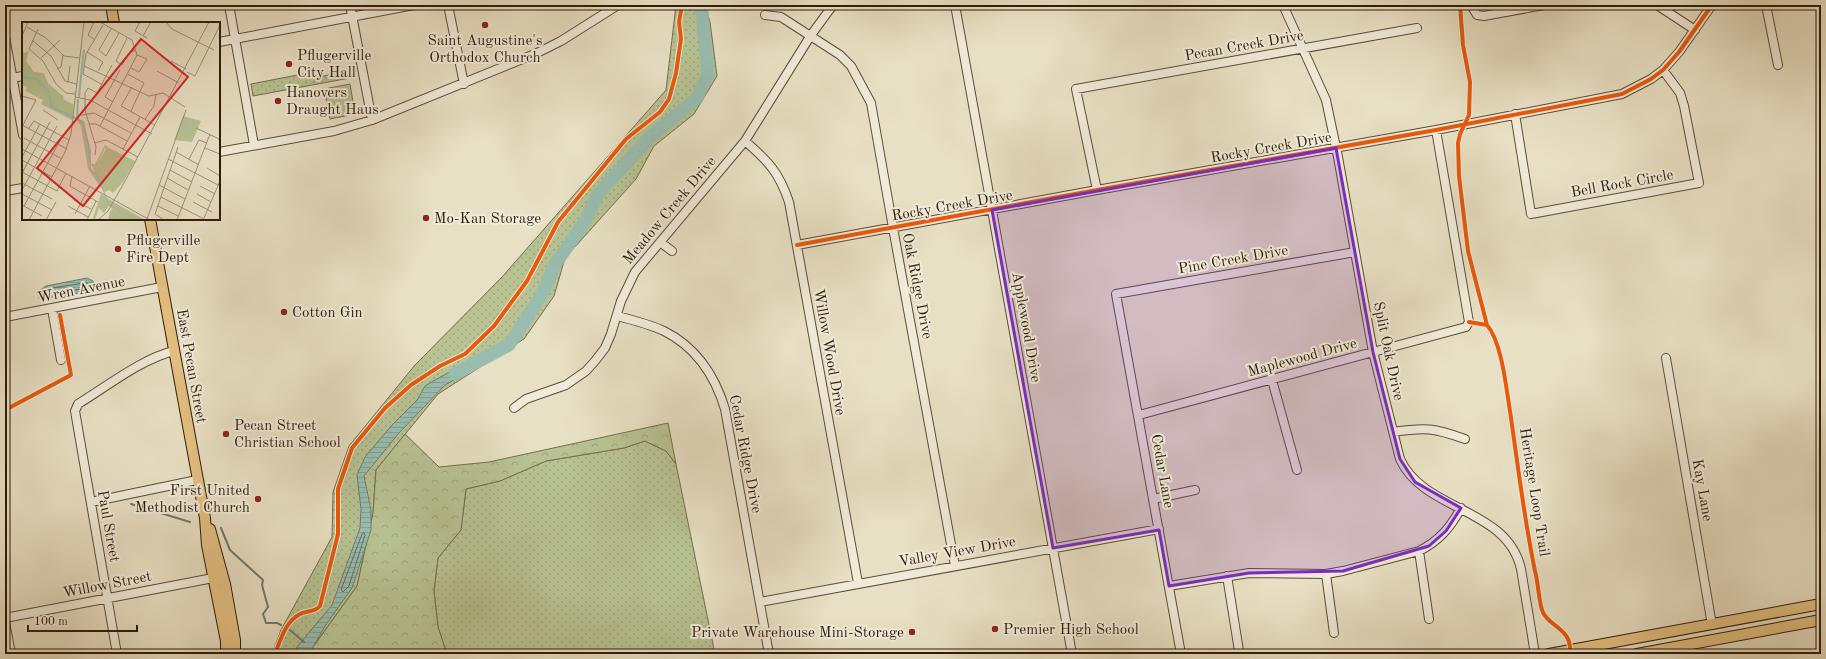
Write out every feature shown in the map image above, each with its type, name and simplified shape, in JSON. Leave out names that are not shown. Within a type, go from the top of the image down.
[{"type":"main road","points":[[111,5],[114,22]]},
{"type":"main road","name":"East Pecan Street","points":[[150,220],[205,518],[207,545],[226,641],[226,654]]},
{"type":"main road","name":"East Pecan Street","points":[[205,518],[211,531],[225,584],[235,640],[235,654]]},
{"type":"main road","points":[[1550,654],[1821,604]]},
{"type":"main road","points":[[1637,654],[1821,620]]},
{"type":"main road","points":[[226,641],[230,654]]},
{"type":"street","points":[[229,5],[254,145]]},
{"type":"street","points":[[350,5],[372,120]]},
{"type":"street","points":[[220,42],[414,5]]},
{"type":"street","points":[[448,5],[464,84]]},
{"type":"street","points":[[220,152],[334,131],[372,120],[464,84],[534,54],[561,41],[618,5]]},
{"type":"street","name":"Meadow Creek Drive","points":[[514,408],[526,400],[566,385],[586,371],[605,348],[624,294],[635,272],[745,141],[811,35],[833,5]]},
{"type":"street","name":"Applewood Drive","points":[[955,5],[1072,654]]},
{"type":"street","name":"Split Oak Drive","points":[[1283,5],[1326,100],[1355,252],[1372,352],[1400,459],[1415,482],[1494,528],[1507,540],[1516,552],[1521,569],[1535,654]]},
{"type":"street","points":[[1471,5],[1477,15],[1484,16],[1544,5]]},
{"type":"street","points":[[1657,5],[1695,30]]},
{"type":"street","name":"Rocky Creek Drive","points":[[797,245],[1436,130],[1622,94],[1646,82],[1663,70],[1680,52],[1712,5]]},
{"type":"street","points":[[1766,5],[1778,65]]},
{"type":"street","name":"Oak Ridge Drive","points":[[765,15],[781,17],[840,55],[851,66],[871,103],[892,228],[955,566]]},
{"type":"street","name":"Pecan Creek Drive","points":[[1097,190],[1076,89],[1417,28]]},
{"type":"street","points":[[5,37],[9,78],[22,131]]},
{"type":"street","name":"Bell Rock Circle","points":[[1515,114],[1530,214],[1699,183],[1680,92],[1663,70]]},
{"type":"street","points":[[9,78],[22,76]]},
{"type":"street","name":"Maplewood Drive","points":[[1139,415],[1466,327],[1469,322],[1436,130]]},
{"type":"street","name":"Willow Wood Drive","points":[[745,141],[775,169],[784,187],[789,202],[858,584]]},
{"type":"street","points":[[5,191],[22,188]]},
{"type":"street","points":[[660,242],[672,251]]},
{"type":"street","name":"Pine Creek Drive","points":[[1116,294],[1355,252]]},
{"type":"street","name":"Wren Avenue","points":[[5,318],[162,287]]},
{"type":"street","name":"Cedar Lane","points":[[1116,294],[1181,654]]},
{"type":"street","points":[[52,309],[61,360]]},
{"type":"street","name":"Cedar Ridge Drive","points":[[617,316],[664,331],[684,344],[709,371],[716,384],[725,410],[769,654]]},
{"type":"street","name":"Paul Street","points":[[117,654],[75,411],[78,404],[149,360],[174,351]]},
{"type":"street","name":"Kay Lane","points":[[1666,358],[1712,625]]},
{"type":"street","points":[[1272,380],[1297,470]]},
{"type":"street","points":[[1393,432],[1426,428],[1446,432],[1465,439]]},
{"type":"street","points":[[90,502],[197,480]]},
{"type":"street","points":[[1153,499],[1195,490]]},
{"type":"street","points":[[1169,586],[1227,576],[1271,572],[1326,574],[1343,572],[1419,551],[1429,546],[1446,531],[1461,508]]},
{"type":"street","name":"Valley View Drive","points":[[760,602],[1159,530]]},
{"type":"street","points":[[1419,551],[1429,619]]},
{"type":"street","points":[[1326,574],[1334,633]]},
{"type":"street","points":[[1227,576],[1239,651]]},
{"type":"street","name":"Willow Street","points":[[5,618],[213,578]]},
{"type":"street","points":[[5,622],[11,654]]},
{"type":"highlighted area","points":[[1336,148],[1373,352],[1400,459],[1415,482],[1461,508],[1446,531],[1429,546],[1343,571],[1249,573],[1169,586],[1159,530],[1053,548],[992,210]]},
{"type":"green space","points":[[676,5],[705,5],[710,22],[717,76],[694,114],[654,146],[636,179],[565,258],[554,296],[524,339],[438,394],[376,470],[373,513],[357,586],[308,654],[272,654],[281,630],[332,537],[333,492],[349,446],[415,365],[502,277],[666,90]]},
{"type":"green space","points":[[349,71],[350,78],[253,96],[251,84],[313,72],[314,78]]},
{"type":"green space","points":[[350,84],[355,114],[330,119],[324,89]]},
{"type":"green space","points":[[668,423],[676,464],[666,451],[645,441],[624,448],[546,461],[500,481],[466,489],[461,530],[438,558],[434,591],[438,627],[447,654],[308,654],[357,586],[373,513],[376,470],[405,434],[439,467],[489,462]]},
{"type":"green space","points":[[645,441],[666,451],[676,464],[715,654],[447,654],[438,627],[434,591],[438,558],[461,530],[466,489],[500,481],[546,461],[624,448]]},
{"type":"water","points":[[87,278],[93,281],[95,288],[93,291],[39,298],[39,291],[46,286]]},
{"type":"water","points":[[470,360],[470,371],[445,385],[398,434],[364,476],[371,510],[371,530],[352,588],[325,626],[309,654],[294,654],[297,647],[332,605],[360,528],[361,509],[357,475],[365,457],[392,425],[418,399],[425,386]]},
{"type":"waterway","points":[[455,374],[509,345],[541,296],[556,263],[584,223],[598,194],[649,138],[697,98],[708,74],[702,12],[698,5]]},
{"type":"waterway","points":[[131,504],[190,522]]},
{"type":"waterway","points":[[221,528],[230,550],[263,580],[262,585],[268,607],[263,614],[266,623],[277,623],[281,625]]},
{"type":"waterway","points":[[290,630],[304,642]]},
{"type":"cycle path","points":[[275,654],[284,631],[295,617],[305,612],[313,611],[320,606],[338,534],[338,489],[352,448],[385,408],[411,385],[440,366],[465,354],[494,326],[527,281],[558,222],[626,139],[660,112],[669,99],[676,73],[681,39],[679,22],[682,5]]},
{"type":"cycle path","points":[[1460,5],[1463,45],[1470,82],[1469,115],[1460,134],[1458,143],[1459,176],[1468,251],[1487,325]]},
{"type":"cycle path","points":[[797,245],[1436,130],[1622,94],[1651,79],[1663,70],[1679,52],[1712,5]]},
{"type":"cycle path","points":[[5,410],[71,375],[60,315]]},
{"type":"cycle path","name":"Heritage Loop Trail","points":[[1469,322],[1487,325],[1492,332],[1499,349],[1541,606],[1547,618],[1566,635],[1571,654]]},
{"type":"place","name":"Saint Augustine's Orthodox Church","points":[[485,25]]},
{"type":"place","name":"Pflugerville City Hall","points":[[289,64]]},
{"type":"place","name":"Hanovers Draught Haus","points":[[278,101]]},
{"type":"place","name":"Mo-Kan Storage","points":[[426,218]]},
{"type":"place","name":"Pflugerville Fire Dept","points":[[118,249]]},
{"type":"place","name":"Cotton Gin","points":[[284,312]]},
{"type":"place","name":"Pecan Street Christian School","points":[[226,434]]},
{"type":"place","name":"First United Methodist Church","points":[[258,499]]},
{"type":"place","name":"Premier High School","points":[[995,629]]},
{"type":"place","name":"Private Warehouse Mini-Storage","points":[[912,632]]}]
